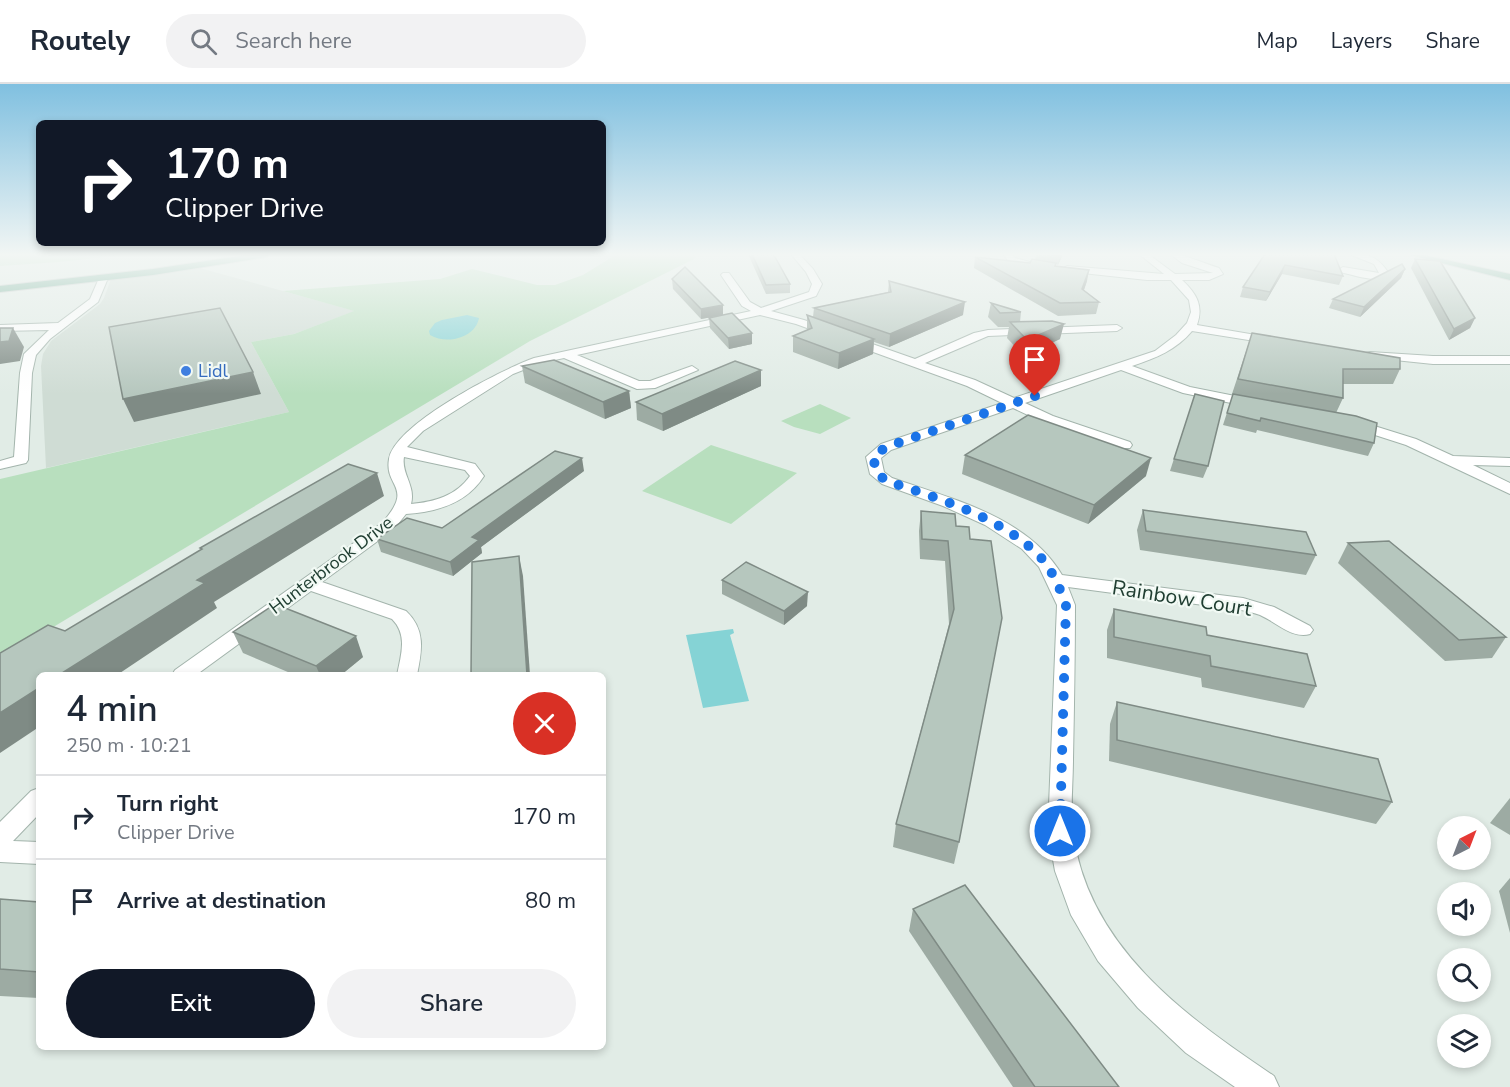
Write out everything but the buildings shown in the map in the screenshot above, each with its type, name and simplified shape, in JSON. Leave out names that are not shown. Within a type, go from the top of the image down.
[{"type":"street","points":[[0,465],[21,460],[26,373],[30,354],[36,345],[93,301]]},
{"type":"street","points":[[744,301],[761,312],[800,322],[971,383],[1048,419],[1125,445]]},
{"type":"street","points":[[401,509],[431,507],[449,501],[471,485],[477,476],[470,467],[399,451],[406,439],[418,428],[509,371],[538,360],[761,312],[793,301]]},
{"type":"street","points":[[1195,301],[1196,316],[1190,327],[1172,345],[1159,353],[886,447],[873,457],[877,474],[887,481],[979,516],[1020,539],[1043,560],[1056,580],[1066,605],[1060,831],[1068,871],[1081,906],[1108,952],[1148,998],[1197,1042],[1263,1087]]},
{"type":"street","points":[[0,328],[61,326]]},
{"type":"street","points":[[1190,327],[1288,344]]},
{"type":"street","points":[[915,363],[978,335],[988,333],[1117,328]]},
{"type":"street","points":[[1355,353],[1432,360],[1510,360]]},
{"type":"street","points":[[564,354],[637,385],[651,385],[692,370]]},
{"type":"street","points":[[1121,366],[1187,390],[1274,408]]},
{"type":"street","points":[[1342,421],[1411,442],[1510,489]]},
{"type":"street","name":"Hunterbrook Drive","points":[[186,672],[388,526],[405,501],[405,489],[395,463],[399,451]]},
{"type":"street","points":[[1451,460],[1510,462]]},
{"type":"street","name":"Rainbow Court","points":[[1056,580],[1243,604],[1267,611],[1303,630]]},
{"type":"street","points":[[309,584],[399,615],[408,622],[414,633],[408,672]]},
{"type":"street","points":[[0,838],[36,801]]},
{"type":"street","points":[[0,851],[36,853]]},
{"type":"shaded area","points":[[102,301],[318,301],[355,311],[294,334],[251,342],[289,412],[46,468],[41,366],[43,354],[51,341]]},
{"type":"green space","points":[[318,301],[610,301],[530,341],[0,659],[0,479],[289,412],[251,342],[294,334],[354,311]]},
{"type":"green space","points":[[820,404],[851,418],[820,434],[781,421]]},
{"type":"green space","points":[[711,445],[797,473],[731,524],[642,491]]},
{"type":"water","points":[[467,315],[479,318],[476,325],[466,335],[444,339],[430,335],[429,331],[435,323]]},
{"type":"water","points":[[733,629],[734,633],[730,635],[749,701],[703,708],[686,635]]},
{"type":"place","name":"Lidl","points":[[186,371]]},
{"type":"route","points":[[1035,396],[886,447],[873,457],[877,474],[887,481],[979,516],[1020,539],[1043,560],[1056,580],[1066,605],[1060,831]]}]
